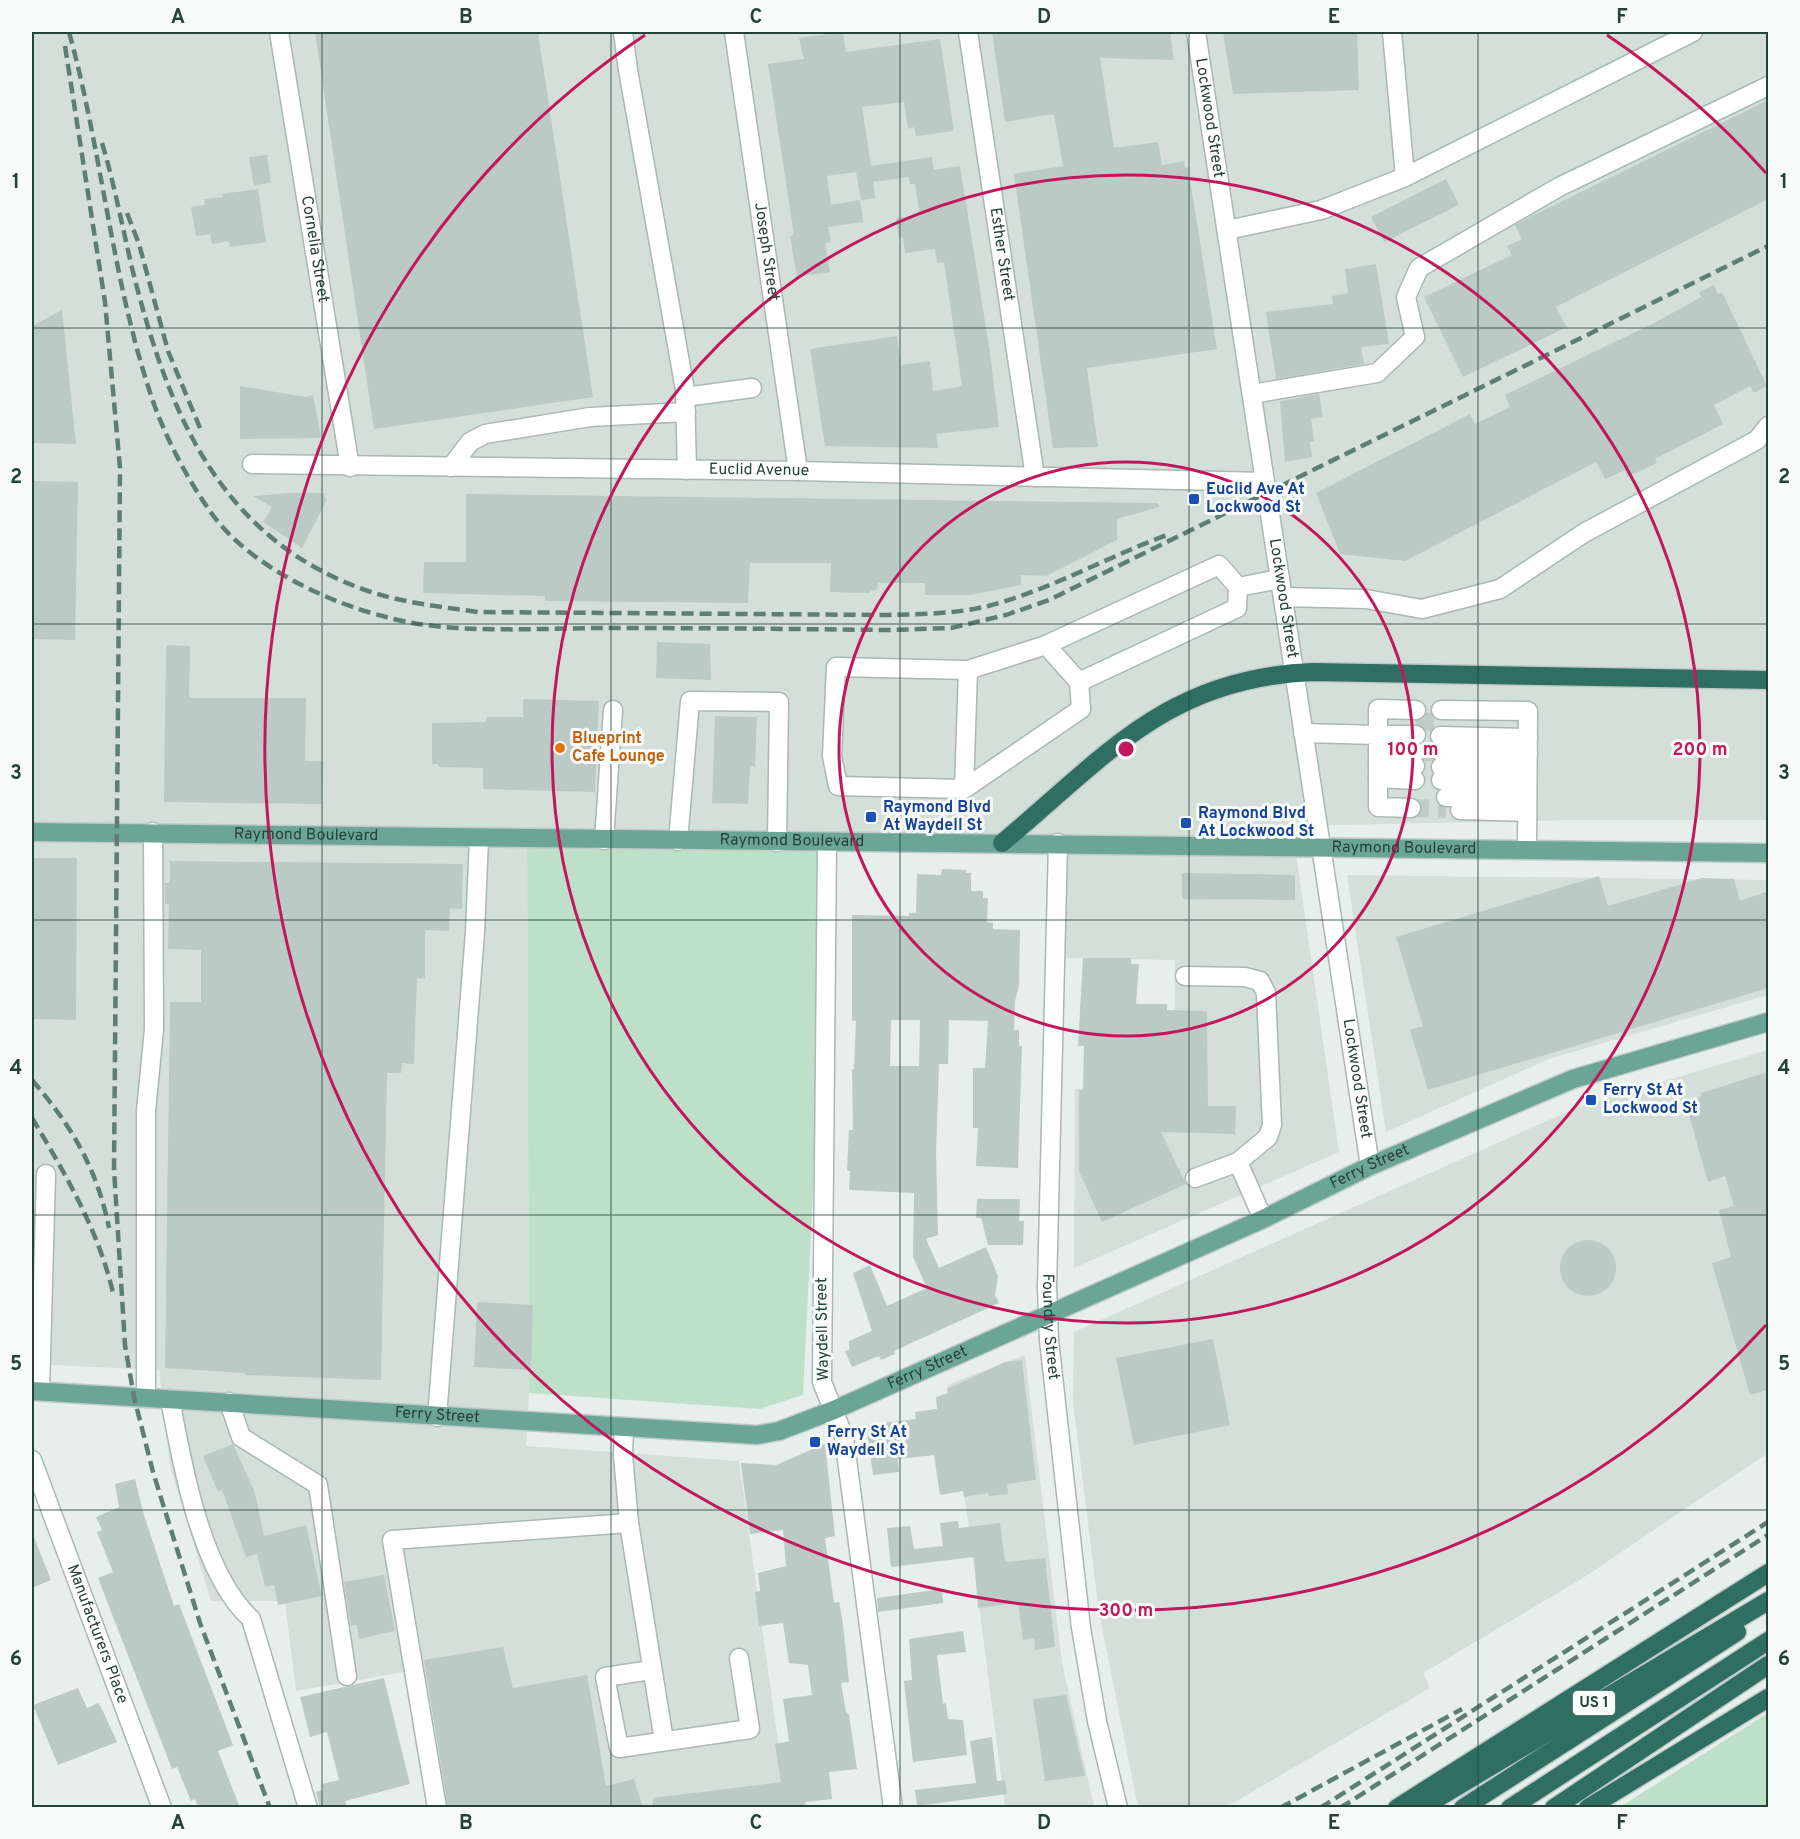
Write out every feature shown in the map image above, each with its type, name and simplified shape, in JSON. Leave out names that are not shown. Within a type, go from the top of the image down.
[{"type":"highway","points":[[1002,843],[1107,751],[1149,721],[1217,688],[1293,673],[1768,680]]},
{"type":"highway","points":[[1397,1808],[1768,1573]]},
{"type":"highway","name":"US 1","points":[[1421,1808],[1768,1601]]},
{"type":"highway","points":[[1463,1808],[1768,1611]]},
{"type":"highway","points":[[1510,1808],[1768,1641]]},
{"type":"highway","points":[[1554,1808],[1768,1665]]},
{"type":"highway","points":[[1588,1808],[1768,1698]]},
{"type":"main road","name":"Raymond Boulevard","points":[[32,832],[1768,853]]},
{"type":"main road","name":"Ferry Street","points":[[36,1391],[437,1417],[757,1434],[779,1431],[834,1410],[1049,1312],[1263,1219],[1371,1166],[1573,1079],[1768,1022]]},
{"type":"street","name":"Cornelia Street","points":[[279,32],[350,467]]},
{"type":"street","points":[[623,32],[685,404],[687,470]]},
{"type":"street","name":"Joseph Street","points":[[734,32],[798,471]]},
{"type":"street","name":"Esther Street","points":[[968,32],[1035,477]]},
{"type":"street","name":"Lockwood Street","points":[[1196,32],[1293,673],[1371,1166]]},
{"type":"street","points":[[1392,32],[1405,177]]},
{"type":"street","points":[[1227,230],[1321,210],[1405,177],[1693,32]]},
{"type":"street","points":[[1252,394],[1377,374],[1414,338],[1406,297],[1419,268],[1559,187],[1768,86]]},
{"type":"street","points":[[451,467],[470,442],[485,434],[685,404],[752,388]]},
{"type":"street","points":[[1283,597],[1366,598],[1422,609],[1500,589],[1584,533],[1757,440],[1768,426]]},
{"type":"street","name":"Euclid Avenue","points":[[252,464],[798,471],[1265,482]]},
{"type":"street","points":[[1046,645],[1079,682],[1082,709],[964,789],[838,786],[832,756],[836,667],[968,670],[1046,645],[1219,565],[1238,587],[1237,608],[1079,682]]},
{"type":"street","points":[[1238,587],[1280,579]]},
{"type":"street","points":[[964,789],[968,670]]},
{"type":"street","points":[[678,841],[690,701],[779,702],[777,842]]},
{"type":"street","points":[[604,840],[613,710]]},
{"type":"street","points":[[1442,759],[1528,711],[1527,849]]},
{"type":"street","points":[[1303,733],[1378,757],[1415,758]]},
{"type":"street","points":[[1378,757],[1378,807],[1415,758]]},
{"type":"street","points":[[1378,757],[1415,758]]},
{"type":"street","points":[[1378,757],[1415,758]]},
{"type":"street","points":[[1442,759],[1527,769]]},
{"type":"street","points":[[1442,759],[1527,769]]},
{"type":"street","points":[[1442,759],[1527,769]]},
{"type":"street","points":[[146,1398],[146,1111],[154,1029],[153,832]]},
{"type":"street","points":[[437,1417],[475,932],[479,838]]},
{"type":"street","name":"Waydell Street","points":[[827,843],[822,1382],[844,1437],[893,1808]]},
{"type":"street","name":"Foundry Street","points":[[1058,843],[1047,1288],[1049,1340],[1081,1628],[1097,1721],[1118,1808]]},
{"type":"street","points":[[1185,976],[1245,977],[1260,981],[1266,993],[1272,1125],[1268,1137],[1238,1162],[1195,1178]]},
{"type":"street","points":[[1238,1162],[1263,1219]]},
{"type":"street","points":[[36,1391],[46,1174]]},
{"type":"street","points":[[170,1399],[181,1461],[213,1563],[237,1606],[251,1618],[308,1808]]},
{"type":"street","points":[[229,1402],[241,1437],[318,1485],[347,1676]]},
{"type":"street","points":[[624,1426],[623,1455],[629,1523],[664,1741]]},
{"type":"street","name":"Manufacturers Place","points":[[32,1460],[162,1808]]},
{"type":"street","points":[[437,1808],[392,1540],[629,1523]]},
{"type":"street","points":[[651,1670],[605,1677],[619,1748],[750,1728],[739,1658]]},
{"type":"shaded area","points":[[32,32],[1768,32],[1768,820],[1572,820],[1292,826],[1339,1152],[1074,1268],[1075,1089],[1174,1087],[1175,960],[1054,958],[1055,849],[527,837],[529,1393],[526,1446],[739,1461],[787,1807],[429,1807],[404,1672],[296,1691],[285,1601],[211,1601],[170,1466],[159,1370],[32,1364]]},
{"type":"shaded area","points":[[1347,875],[1768,880],[1768,995],[1549,1059],[1386,1132]]},
{"type":"shaded area","points":[[1768,1050],[1768,1453],[1583,1578],[1423,1673],[1430,1688],[1226,1807],[1138,1807],[1099,1612],[1073,1402],[1074,1332],[1578,1107]]},
{"type":"shaded area","points":[[1025,1355],[1062,1663],[1094,1807],[1005,1807],[969,1527],[947,1385]]},
{"type":"green space","points":[[527,837],[830,846],[803,1395],[760,1409],[529,1393]]},
{"type":"green space","points":[[1768,1713],[1768,1807],[1620,1807]]},
{"type":"building","points":[[315,32],[538,32],[593,397],[374,429]]},
{"type":"building","points":[[843,32],[846,52],[940,39],[954,131],[916,136],[914,127],[908,129],[904,102],[862,107],[871,166],[932,157],[934,170],[960,166],[990,353],[999,427],[936,434],[938,448],[825,446],[810,349],[897,336],[901,365],[930,361],[933,391],[962,386],[944,262],[937,263],[935,249],[905,253],[903,237],[899,238],[896,218],[920,215],[915,184],[910,184],[909,177],[873,182],[875,198],[861,200],[856,172],[827,176],[831,205],[860,200],[863,222],[828,227],[831,242],[825,243],[830,272],[797,277],[790,236],[794,235],[768,64],[804,59],[799,38]]},
{"type":"building","points":[[992,32],[1170,32],[1174,60],[1100,58],[1114,148],[1158,142],[1162,165],[1184,161],[1185,168],[1188,167],[1217,349],[1087,368],[1098,447],[1053,448],[1014,174],[1063,166],[1054,114],[1005,122]]},
{"type":"building","points":[[1223,32],[1357,32],[1359,90],[1233,94]]},
{"type":"building","points":[[1768,100],[1768,199],[1556,307],[1567,327],[1463,377],[1424,297],[1512,255],[1507,246],[1522,239],[1515,225]]},
{"type":"building","points":[[267,155],[271,182],[254,186],[249,157]]},
{"type":"building","points":[[1446,179],[1459,205],[1384,242],[1371,217]]},
{"type":"building","points":[[258,189],[266,242],[230,247],[229,241],[212,244],[210,234],[196,236],[191,207],[205,205],[204,199],[223,197],[222,194]]},
{"type":"building","points":[[1376,264],[1389,344],[1361,347],[1364,364],[1276,379],[1266,312],[1333,304],[1332,296],[1348,293],[1345,269]]},
{"type":"building","points":[[1714,285],[1718,294],[1722,292],[1767,386],[1754,393],[1750,386],[1714,405],[1723,424],[1655,459],[1657,463],[1627,477],[1625,470],[1605,479],[1596,462],[1405,561],[1340,554],[1316,493],[1470,414],[1475,424],[1510,407],[1505,395],[1656,322],[1701,297],[1699,292]]},
{"type":"building","points":[[62,310],[76,444],[32,443],[32,326]]},
{"type":"building","points":[[240,386],[305,397],[313,395],[321,438],[240,439]]},
{"type":"building","points":[[1319,394],[1323,417],[1311,419],[1314,441],[1310,442],[1312,457],[1285,462],[1280,401]]},
{"type":"building","points":[[34,481],[78,482],[75,640],[32,639]]},
{"type":"building","points":[[324,493],[326,501],[302,548],[263,522],[272,507],[253,496]]},
{"type":"building","points":[[466,494],[1158,503],[1159,507],[1117,519],[1117,540],[1046,576],[1021,575],[1021,585],[970,595],[925,595],[925,583],[878,583],[877,590],[870,590],[870,593],[830,592],[831,563],[750,563],[748,603],[545,601],[545,596],[423,593],[424,562],[466,562]]},
{"type":"building","points":[[657,642],[710,644],[711,680],[656,678]]},
{"type":"building","points":[[166,645],[190,646],[189,698],[306,698],[305,761],[323,761],[322,804],[164,802]]},
{"type":"building","points":[[523,699],[599,701],[595,792],[483,789],[483,768],[438,767],[438,764],[432,764],[432,723],[486,722],[487,717],[523,717]]},
{"type":"building","points":[[715,716],[757,717],[755,766],[750,766],[748,804],[712,803]]},
{"type":"building","points":[[32,858],[77,858],[76,1020],[32,1019]]},
{"type":"building","points":[[170,861],[463,864],[462,909],[450,908],[449,931],[425,930],[425,979],[417,978],[414,1064],[402,1063],[401,1073],[387,1073],[381,1380],[245,1375],[245,1373],[165,1368],[170,1002],[201,1002],[201,950],[168,949],[169,904],[165,904],[165,883],[170,883]]},
{"type":"building","points":[[942,869],[966,870],[966,873],[971,873],[971,891],[983,891],[983,898],[988,898],[987,922],[993,923],[993,929],[1020,930],[1019,986],[1015,1001],[1014,1030],[1019,1030],[1019,1046],[1022,1046],[1018,1168],[976,1166],[978,1128],[973,1128],[973,1068],[985,1068],[988,1021],[949,1020],[948,1064],[939,1064],[936,1153],[938,1235],[926,1239],[939,1268],[986,1247],[998,1276],[995,1295],[999,1303],[894,1351],[895,1354],[881,1360],[879,1356],[852,1367],[845,1351],[849,1350],[849,1341],[872,1331],[853,1273],[870,1265],[887,1306],[927,1288],[913,1257],[914,1193],[849,1190],[850,1171],[847,1171],[849,1130],[853,1130],[852,1069],[854,1069],[856,1021],[852,1021],[852,915],[909,916],[909,913],[916,913],[917,874],[941,875]],"holes":[[[891,1020],[920,1020],[919,1066],[890,1066]]]},
{"type":"building","points":[[1182,873],[1295,875],[1295,900],[1182,899]]},
{"type":"building","points":[[1599,876],[1608,906],[1702,878],[1734,879],[1740,901],[1768,891],[1768,988],[1428,1090],[1410,1030],[1423,1026],[1396,937]]},
{"type":"building","points":[[1083,958],[1131,958],[1131,964],[1139,964],[1136,1004],[1167,1004],[1167,1010],[1207,1011],[1208,1106],[1236,1106],[1235,1134],[1161,1132],[1186,1184],[1102,1222],[1079,1171],[1079,1090],[1083,1090],[1084,1046],[1078,1046]]},
{"type":"building","points":[[1768,1072],[1768,1390],[1750,1395],[1712,1263],[1731,1257],[1719,1210],[1734,1206],[1725,1176],[1708,1182],[1685,1101],[1701,1097],[1701,1093]]},
{"type":"building","points":[[977,1199],[1020,1199],[1019,1221],[1024,1221],[1023,1245],[988,1245],[981,1218],[976,1218]]},
{"type":"building","points":[[1588,1240],[1599,1242],[1608,1248],[1614,1257],[1616,1268],[1614,1279],[1608,1288],[1599,1294],[1588,1296],[1577,1294],[1568,1288],[1562,1279],[1560,1268],[1562,1257],[1568,1248],[1577,1242]]},
{"type":"building","points":[[477,1302],[533,1305],[531,1370],[474,1367]]},
{"type":"building","points":[[1213,1339],[1230,1425],[1134,1445],[1116,1358]]},
{"type":"building","points":[[1022,1360],[1036,1480],[1007,1484],[1008,1494],[989,1496],[988,1493],[964,1497],[963,1491],[940,1495],[934,1455],[898,1459],[899,1472],[873,1475],[866,1425],[916,1419],[915,1412],[937,1409],[936,1397],[948,1393],[947,1389],[1005,1362]]},
{"type":"building","points":[[233,1444],[255,1493],[264,1536],[306,1525],[322,1596],[278,1605],[274,1585],[265,1587],[257,1554],[246,1557],[222,1490],[218,1492],[203,1456]]},
{"type":"building","points":[[825,1444],[835,1536],[825,1538],[834,1603],[839,1602],[843,1624],[849,1682],[841,1683],[846,1712],[849,1715],[857,1769],[829,1772],[832,1799],[805,1802],[806,1805],[653,1808],[653,1798],[781,1782],[775,1744],[789,1741],[783,1699],[812,1695],[808,1665],[789,1663],[783,1623],[759,1626],[755,1592],[760,1591],[758,1573],[786,1566],[783,1530],[750,1534],[741,1463],[776,1465]]},
{"type":"building","points":[[135,1479],[144,1515],[174,1606],[179,1604],[233,1745],[218,1751],[240,1808],[199,1808],[195,1799],[191,1801],[177,1767],[172,1769],[98,1578],[113,1572],[97,1532],[102,1530],[96,1517],[119,1507],[115,1484]]},
{"type":"building","points":[[958,1521],[959,1528],[1000,1523],[1005,1562],[1045,1558],[1055,1647],[1035,1650],[1034,1638],[1023,1640],[1018,1603],[978,1608],[974,1557],[891,1567],[887,1528],[910,1526],[914,1549],[943,1546],[940,1523]]},
{"type":"building","points":[[32,1532],[51,1580],[32,1588]]},
{"type":"building","points":[[384,1575],[395,1631],[359,1639],[357,1625],[351,1626],[344,1582]]},
{"type":"building","points":[[942,1589],[943,1603],[878,1612],[877,1598]]},
{"type":"building","points":[[963,1631],[966,1652],[937,1655],[943,1704],[946,1703],[948,1719],[963,1720],[967,1755],[913,1762],[904,1681],[912,1680],[909,1639]]},
{"type":"building","points":[[503,1647],[513,1688],[587,1675],[606,1786],[634,1779],[643,1808],[448,1808],[424,1660]]},
{"type":"building","points":[[384,1678],[410,1784],[345,1801],[347,1808],[320,1808],[316,1792],[323,1790],[322,1784],[339,1780],[327,1732],[310,1737],[300,1697]]},
{"type":"building","points":[[78,1688],[87,1708],[98,1703],[101,1707],[117,1742],[58,1765],[33,1705]]},
{"type":"building","points":[[1066,1695],[1085,1776],[1045,1781],[1033,1699]]},
{"type":"building","points":[[992,1737],[997,1781],[1005,1780],[1007,1794],[917,1806],[915,1790],[976,1783],[970,1741]]},
{"type":"tunnel","points":[[1416,721],[1441,722]]},
{"type":"tunnel","points":[[1416,752],[1441,752]]},
{"type":"tunnel","points":[[1411,808],[1446,809]]},
{"type":"railway","points":[[69,32],[81,78],[118,267],[140,361],[155,407],[173,449],[204,502],[230,535],[253,555],[305,587],[334,600],[392,619],[442,627],[890,630],[951,628],[1006,615],[1049,600],[1768,246]]},
{"type":"railway","points":[[65,46],[105,302],[120,468],[114,1169],[125,1345],[134,1397],[153,1472],[200,1623],[270,1808]]},
{"type":"railway","points":[[102,143],[148,328],[165,378],[186,425],[210,468],[240,507],[276,541],[320,570],[371,592],[410,602],[478,612],[887,615],[938,613],[976,609],[1011,599],[1167,535]]},
{"type":"railway","points":[[127,213],[139,244],[168,351],[200,428]]},
{"type":"railway","points":[[32,1080],[59,1114],[81,1148],[97,1186],[109,1228]]},
{"type":"railway","points":[[32,1118],[69,1182],[91,1227],[114,1297]]},
{"type":"railway","points":[[1320,1808],[1768,1522]]},
{"type":"railway","points":[[1340,1808],[1768,1535]]},
{"type":"railway","points":[[1280,1808],[1462,1709]]},
{"type":"place","name":"Euclid Ave At Lockwood St","points":[[1194,499]]},
{"type":"place","name":"Blueprint Cafe Lounge","points":[[560,748]]},
{"type":"place","name":"Raymond Blvd At Waydell St","points":[[871,817]]},
{"type":"place","name":"Raymond Blvd At Lockwood St","points":[[1186,823]]},
{"type":"place","name":"Ferry St At Lockwood St","points":[[1591,1100]]},
{"type":"place","name":"Ferry St At Waydell St","points":[[815,1442]]}]
